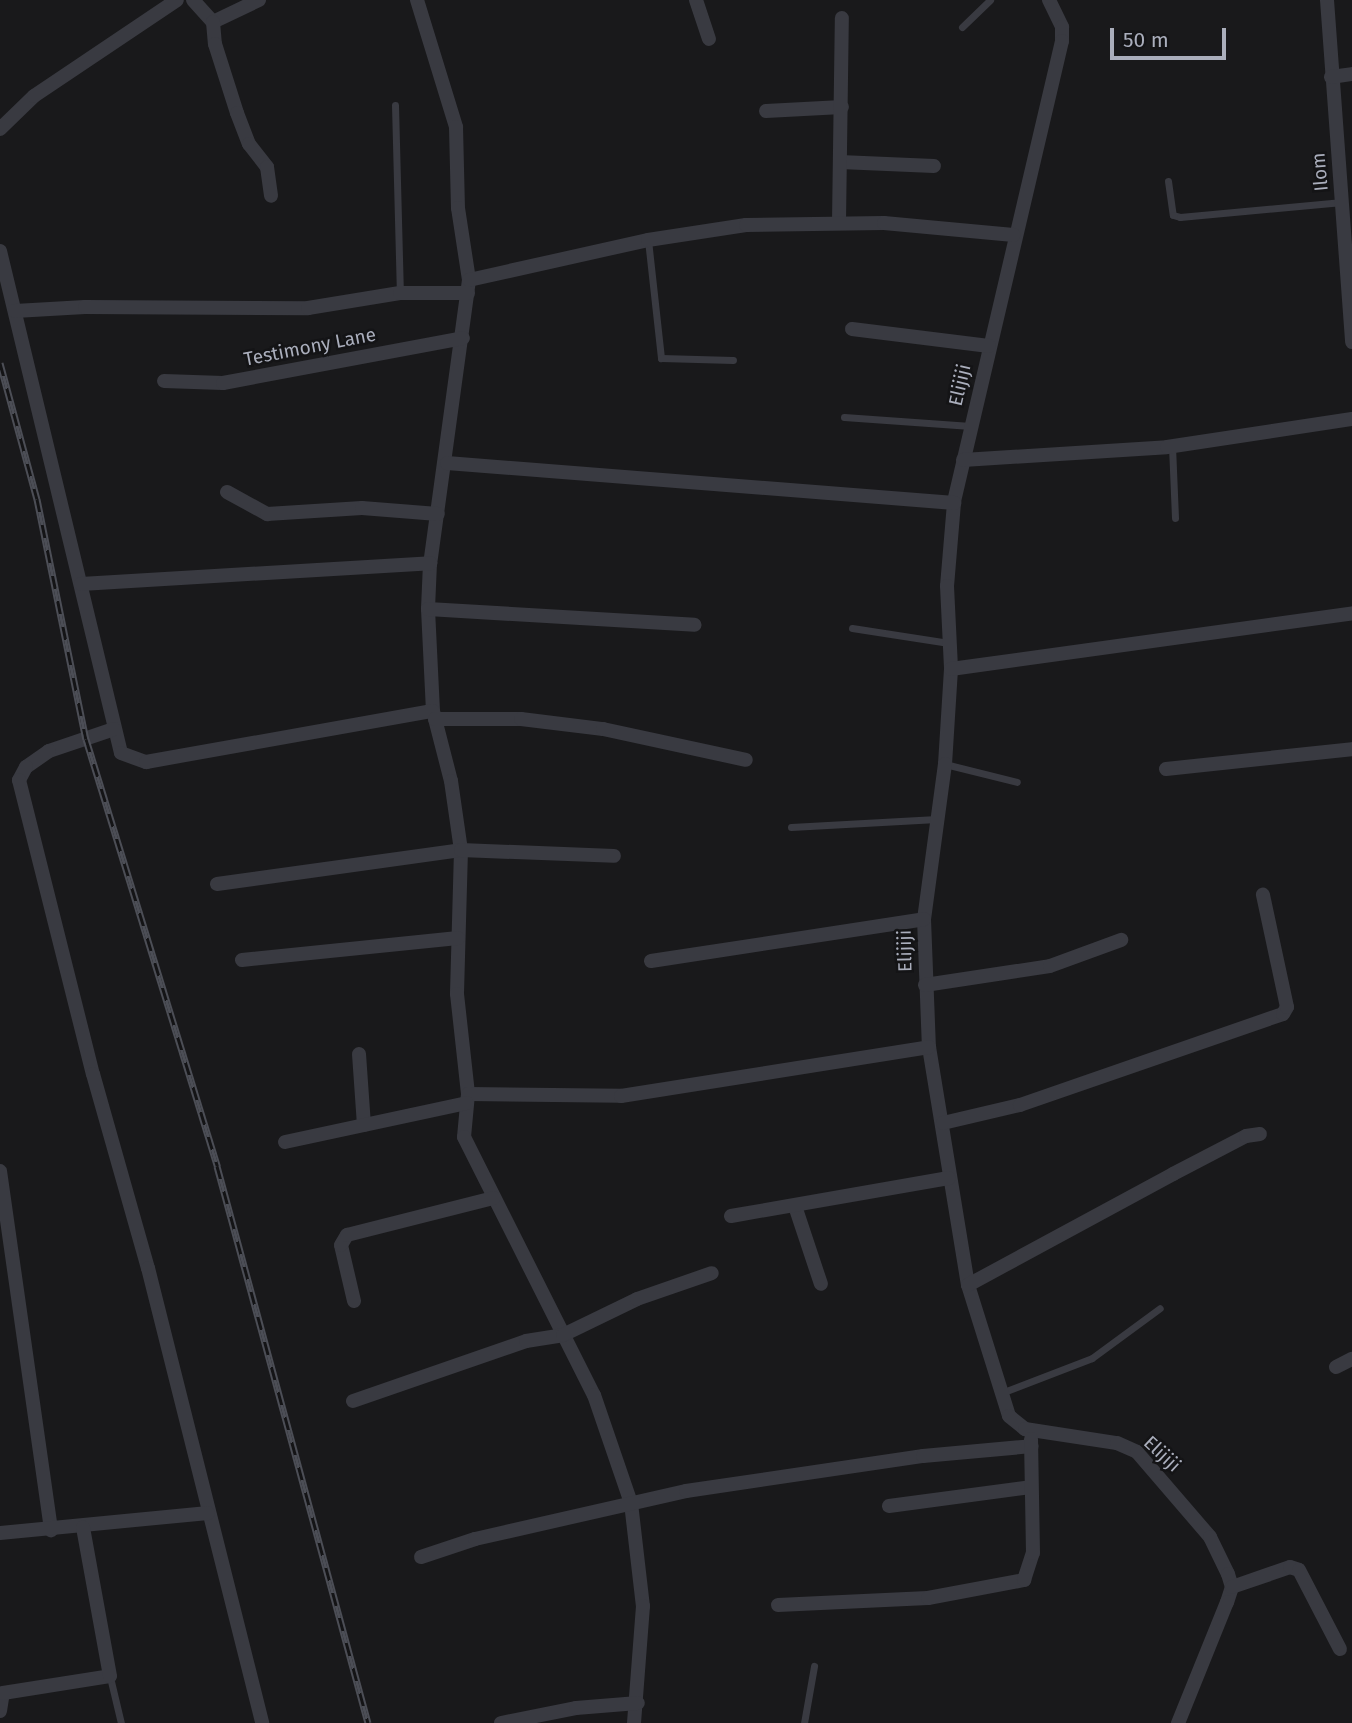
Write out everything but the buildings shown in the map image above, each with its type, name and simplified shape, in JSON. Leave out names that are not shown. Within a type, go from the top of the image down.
[{"type":"street","points":[[0,130],[34,96],[177,0]]},
{"type":"street","points":[[193,0],[213,22],[215,44],[237,113],[249,144],[267,167],[271,196]]},
{"type":"street","points":[[213,22],[259,0]]},
{"type":"street","points":[[416,0],[456,127],[458,208],[468,286],[447,463],[430,563],[428,609],[434,715],[451,781],[461,850],[457,994],[468,1099],[467,1146],[594,1395],[631,1503],[642,1576],[638,1703],[634,1723]]},
{"type":"street","points":[[696,0],[709,39]]},
{"type":"street","name":"Elijiji","points":[[1049,0],[1062,27],[1062,41],[1013,235],[954,503],[947,586],[951,669],[945,764],[924,919],[929,1047],[968,1285],[1009,1416],[1030,1430],[1117,1443],[1137,1452],[1210,1537],[1232,1587]]},
{"type":"street","name":"Ilom","points":[[1327,0],[1342,202],[1348,223],[1352,342]]},
{"type":"street","points":[[839,222],[842,18]]},
{"type":"street","points":[[1331,77],[1352,74]]},
{"type":"street","points":[[766,111],[842,107]]},
{"type":"street","points":[[840,162],[934,166]]},
{"type":"street","points":[[15,311],[85,307],[308,308],[400,293],[468,286],[648,240],[746,225],[839,222],[924,225],[1013,235]]},
{"type":"street","points":[[0,251],[121,753],[146,762],[434,715],[521,719],[603,729],[746,760]]},
{"type":"street","points":[[852,329],[989,346]]},
{"type":"street","name":"Testimony Lane","points":[[164,381],[223,383],[463,338]]},
{"type":"street","points":[[963,460],[1172,446],[1352,419]]},
{"type":"street","points":[[447,463],[954,503]]},
{"type":"street","points":[[227,492],[267,514],[362,508],[438,514]]},
{"type":"street","points":[[81,584],[430,563]]},
{"type":"street","points":[[428,609],[695,625]]},
{"type":"street","points":[[951,669],[1352,613]]},
{"type":"street","points":[[114,729],[49,751],[26,766],[19,780],[89,1061],[149,1268],[262,1723]]},
{"type":"street","points":[[1166,769],[1352,749]]},
{"type":"street","points":[[217,884],[461,850],[614,856]]},
{"type":"street","points":[[943,1123],[1020,1105],[1283,1014],[1287,1007],[1264,895]]},
{"type":"street","points":[[651,961],[924,919]]},
{"type":"street","points":[[242,960],[458,938]]},
{"type":"street","points":[[925,985],[1050,966],[1121,940]]},
{"type":"street","points":[[285,1142],[468,1099],[621,1096],[929,1047]]},
{"type":"street","points":[[359,1055],[364,1125]]},
{"type":"street","points":[[968,1285],[1246,1136],[1260,1134]]},
{"type":"street","points":[[0,1171],[51,1530]]},
{"type":"street","points":[[732,1216],[949,1178]]},
{"type":"street","points":[[354,1301],[341,1245],[347,1235],[493,1198]]},
{"type":"street","points":[[795,1206],[821,1284]]},
{"type":"street","points":[[353,1401],[526,1341],[563,1335],[637,1299],[712,1273]]},
{"type":"street","points":[[1336,1367],[1352,1359]]},
{"type":"street","points":[[778,1605],[928,1598],[1024,1580],[1033,1553],[1030,1430]]},
{"type":"street","points":[[421,1557],[475,1539],[631,1503],[897,1460],[1032,1446]]},
{"type":"street","points":[[889,1506],[1031,1487]]},
{"type":"street","points":[[0,1533],[208,1513]]},
{"type":"street","points":[[0,1711],[3,1693],[110,1676],[83,1527]]},
{"type":"street","points":[[1178,1723],[1232,1587],[1290,1567],[1304,1573],[1340,1649]]},
{"type":"street","points":[[501,1723],[576,1708],[638,1703]]},
{"type":"lane","points":[[962,27],[990,0]]},
{"type":"lane","points":[[395,105],[400,293]]},
{"type":"lane","points":[[1168,181],[1173,215],[1180,217],[1342,202]]},
{"type":"lane","points":[[648,240],[660,358],[733,360]]},
{"type":"lane","points":[[844,417],[971,426]]},
{"type":"lane","points":[[1172,446],[1175,517]]},
{"type":"lane","points":[[852,628],[949,643]]},
{"type":"lane","points":[[945,764],[1017,782]]},
{"type":"lane","points":[[791,827],[938,819]]},
{"type":"lane","points":[[1000,1393],[1092,1358],[1160,1308]]},
{"type":"lane","points":[[804,1723],[814,1666]]},
{"type":"lane","points":[[110,1676],[121,1723]]},
{"type":"railway","points":[[0,363],[37,499],[86,739],[217,1166],[368,1723]]}]
